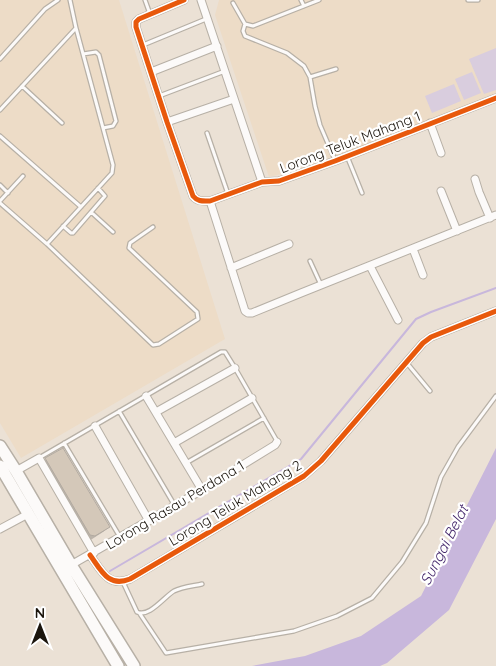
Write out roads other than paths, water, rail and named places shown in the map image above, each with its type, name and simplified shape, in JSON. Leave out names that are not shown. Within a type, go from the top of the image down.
[{"type":"highway","points":[[0,446],[134,666]]},
{"type":"highway","points":[[0,466],[118,666]]},
{"type":"street","points":[[183,0],[139,19],[136,22],[136,27],[158,97],[193,196],[196,200],[210,201],[245,312],[248,314],[493,216],[479,192],[475,179]]},
{"type":"street","points":[[201,0],[262,182]]},
{"type":"street","points":[[151,72],[217,46]]},
{"type":"street","name":"Lorong Teluk Mahang 1","points":[[210,201],[262,182],[279,181],[335,161],[496,98]]},
{"type":"street","points":[[167,122],[234,99]]},
{"type":"street","points":[[430,124],[441,153]]},
{"type":"street","points":[[441,191],[457,231]]},
{"type":"street","points":[[232,268],[289,244]]},
{"type":"street","points":[[413,249],[423,275]]},
{"type":"street","points":[[370,266],[398,320]]},
{"type":"street","name":"Lorong Teluk Mahang 2","points":[[123,582],[304,476],[320,461],[423,343],[431,337],[496,311]]},
{"type":"street","points":[[156,412],[235,368]]},
{"type":"street","points":[[146,396],[202,490]]},
{"type":"street","points":[[174,443],[252,398]]},
{"type":"street","points":[[95,426],[149,521]]},
{"type":"street","name":"Lorong Rasau Perdana 1","points":[[71,565],[202,490],[277,442]]},
{"type":"street","points":[[16,471],[39,458],[104,574],[117,582],[123,582]]},
{"type":"street","points":[[0,529],[28,514]]},
{"type":"lane","points":[[0,59],[45,9],[58,0]]},
{"type":"lane","points":[[47,244],[112,173],[113,169],[70,0]]},
{"type":"lane","points":[[145,0],[150,14]]},
{"type":"lane","points":[[301,0],[304,6]]},
{"type":"lane","points":[[245,24],[253,26],[319,0]]},
{"type":"lane","points":[[468,0],[478,0]]},
{"type":"lane","points":[[233,3],[245,24],[243,31],[245,36],[287,53],[304,66],[310,77],[320,125],[335,161]]},
{"type":"lane","points":[[142,45],[208,19]]},
{"type":"lane","points":[[0,110],[76,28]]},
{"type":"lane","points":[[83,54],[96,52],[99,55],[116,121],[113,126],[103,128]]},
{"type":"lane","points":[[310,77],[336,69]]},
{"type":"lane","points":[[158,97],[225,71]]},
{"type":"lane","points":[[22,86],[62,123]]},
{"type":"lane","points":[[207,133],[228,194]]},
{"type":"lane","points":[[0,136],[81,207]]},
{"type":"lane","points":[[347,156],[362,193]]},
{"type":"lane","points":[[23,176],[0,202],[153,345],[159,344],[198,319],[197,312],[129,248],[130,243],[153,227]]},
{"type":"lane","points":[[0,186],[8,193]]},
{"type":"lane","points":[[63,226],[71,233],[73,232],[105,196],[98,188]]},
{"type":"lane","points":[[91,212],[113,232]]},
{"type":"lane","points":[[310,261],[322,285]]},
{"type":"lane","points":[[39,458],[221,352],[224,352],[235,368],[277,442]]},
{"type":"lane","points":[[406,362],[430,391]]},
{"type":"lane","points":[[123,582],[137,612],[166,653],[294,631],[338,616],[372,598],[402,562],[426,523],[441,477],[458,446],[496,396]]},
{"type":"lane","points":[[120,411],[175,506]]},
{"type":"lane","points":[[186,463],[264,418]]},
{"type":"lane","points":[[64,443],[120,537]]},
{"type":"lane","points":[[140,614],[145,614],[173,592],[202,584]]},
{"type":"waterway","points":[[110,571],[301,459],[416,319],[496,288]]},
{"type":"water label","name":"Sungai Belat","points":[[444,545]]}]
